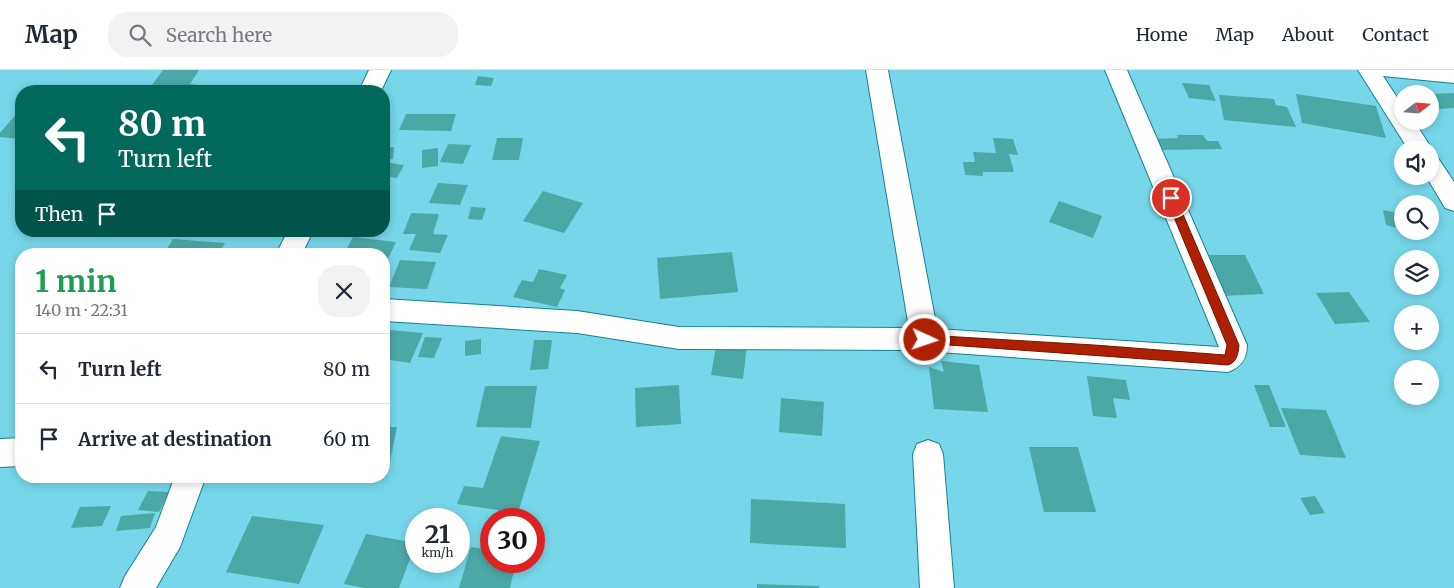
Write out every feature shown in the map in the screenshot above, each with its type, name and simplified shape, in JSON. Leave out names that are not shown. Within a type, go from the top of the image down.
[{"type":"street","points":[[373,85],[380,70]]},
{"type":"street","points":[[878,70],[925,340]]},
{"type":"street","points":[[390,310],[577,322],[679,338],[925,340],[1228,360],[1232,354],[1233,345],[1116,70]]},
{"type":"street","points":[[1369,70],[1414,140]]},
{"type":"street","points":[[1388,70],[1454,76]]},
{"type":"street","points":[[1439,178],[1454,202]]},
{"type":"street","points":[[0,453],[15,452]]},
{"type":"street","points":[[928,454],[936,588]]},
{"type":"street","points":[[137,588],[169,536],[189,483]]},
{"type":"building","points":[[163,70],[199,70],[190,84],[199,85],[152,85]]},
{"type":"building","points":[[478,76],[494,78],[491,86],[475,85]]},
{"type":"building","points":[[1182,83],[1209,85],[1216,101],[1189,98]]},
{"type":"building","points":[[1454,93],[1454,108],[1439,109],[1439,94]]},
{"type":"building","points":[[1296,94],[1376,106],[1386,138],[1302,123]]},
{"type":"building","points":[[1219,95],[1274,99],[1276,105],[1287,107],[1296,127],[1224,120]]},
{"type":"building","points":[[406,114],[456,114],[451,131],[399,130]]},
{"type":"building","points":[[15,116],[15,138],[0,137],[0,133]]},
{"type":"building","points":[[1177,135],[1203,135],[1207,141],[1218,141],[1222,149],[1158,150],[1153,139],[1178,138]]},
{"type":"building","points":[[497,138],[523,138],[519,160],[492,160]]},
{"type":"building","points":[[993,138],[1013,139],[1018,155],[1009,154],[1014,172],[983,172],[983,176],[965,175],[963,162],[975,162],[973,152],[996,153]]},
{"type":"building","points":[[448,144],[471,145],[463,164],[440,162]]},
{"type":"building","points":[[390,147],[394,147],[393,159],[390,159]]},
{"type":"building","points":[[438,148],[438,166],[422,168],[422,150]]},
{"type":"building","points":[[390,163],[404,165],[397,178],[390,177]]},
{"type":"building","points":[[438,183],[468,185],[460,205],[429,203]]},
{"type":"building","points":[[543,191],[583,203],[564,233],[523,221]]},
{"type":"building","points":[[1059,201],[1102,216],[1093,238],[1049,222]]},
{"type":"building","points":[[471,207],[486,208],[482,220],[468,219]]},
{"type":"building","points":[[1383,210],[1394,212],[1394,227],[1386,225]]},
{"type":"building","points":[[411,213],[439,214],[433,234],[448,235],[440,253],[409,250],[416,234],[403,234]]},
{"type":"building","points":[[353,237],[396,242],[390,254],[390,248],[347,248]]},
{"type":"building","points":[[173,239],[225,243],[222,248],[168,248]]},
{"type":"building","points":[[732,252],[738,292],[660,299],[657,258]]},
{"type":"building","points":[[1209,255],[1245,255],[1264,294],[1223,296]]},
{"type":"building","points":[[400,260],[436,262],[427,289],[390,287]]},
{"type":"building","points":[[539,269],[567,275],[560,288],[565,290],[557,307],[513,297],[522,280],[533,282]]},
{"type":"building","points":[[1349,292],[1370,322],[1335,324],[1316,293]]},
{"type":"building","points":[[390,330],[423,333],[410,363],[390,360]]},
{"type":"building","points":[[425,337],[442,338],[434,358],[418,357]]},
{"type":"building","points":[[481,339],[481,354],[465,356],[465,341]]},
{"type":"building","points":[[534,340],[552,340],[548,369],[530,370]]},
{"type":"building","points":[[717,341],[747,345],[743,379],[711,375]]},
{"type":"building","points":[[941,361],[979,365],[988,412],[934,409],[929,367],[944,372]]},
{"type":"building","points":[[1087,376],[1126,380],[1130,400],[1113,398],[1117,418],[1093,416]]},
{"type":"building","points":[[679,385],[681,424],[636,427],[635,388]]},
{"type":"building","points":[[1254,385],[1269,385],[1286,427],[1270,427]]},
{"type":"building","points":[[485,386],[537,386],[531,428],[476,427]]},
{"type":"building","points":[[781,398],[824,402],[822,436],[779,432]]},
{"type":"building","points":[[1281,408],[1326,410],[1346,458],[1300,455]]},
{"type":"building","points":[[390,427],[397,427],[390,462]]},
{"type":"building","points":[[501,436],[540,441],[520,508],[484,508],[457,504],[464,486],[483,488]]},
{"type":"building","points":[[1029,447],[1078,447],[1096,512],[1044,512]]},
{"type":"building","points":[[148,491],[169,492],[159,512],[138,510]]},
{"type":"building","points":[[1315,496],[1325,513],[1310,515],[1300,498]]},
{"type":"building","points":[[751,499],[845,504],[846,548],[750,543]]},
{"type":"building","points":[[111,506],[102,526],[71,528],[80,507]]},
{"type":"building","points":[[155,513],[150,528],[116,531],[121,516]]},
{"type":"building","points":[[252,516],[324,525],[299,584],[226,572]]},
{"type":"building","points":[[366,534],[405,541],[405,572],[399,588],[365,588],[344,584]]},
{"type":"building","points":[[471,547],[480,548],[480,573],[513,573],[510,588],[459,588],[463,573],[470,573]]},
{"type":"building","points":[[757,584],[819,586],[819,588],[757,588]]},
{"type":"route","points":[[925,340],[1228,360],[1232,354],[1233,345],[1171,198]]}]
